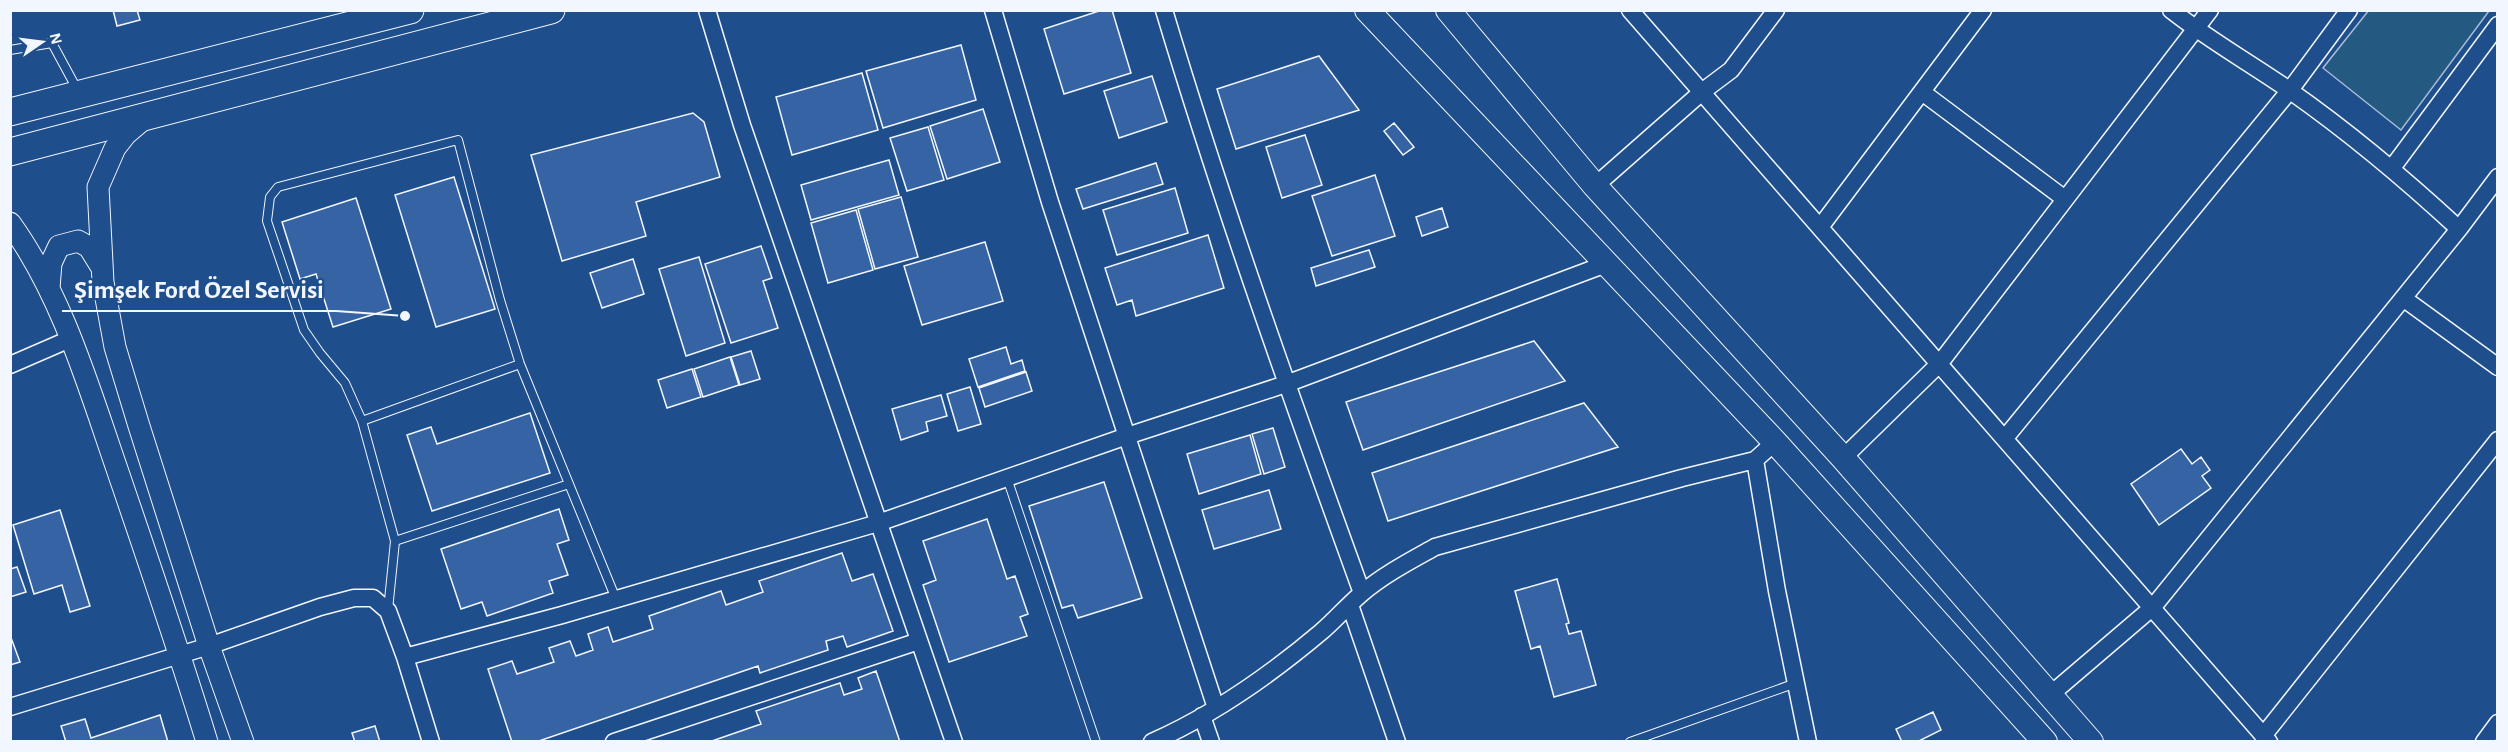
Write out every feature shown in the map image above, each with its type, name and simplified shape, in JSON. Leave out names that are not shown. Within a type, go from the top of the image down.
[{"type":"main road","points":[[10,112],[410,10]]},
{"type":"main road","points":[[10,152],[551,10]]},
{"type":"main road","points":[[1367,10],[1775,442],[2045,741]]},
{"type":"main road","points":[[1448,10],[1595,186],[1843,458],[2091,741]]},
{"type":"street","points":[[707,10],[742,125],[954,741]]},
{"type":"street","points":[[993,10],[1050,202],[1127,436],[1209,712],[1210,741]]},
{"type":"street","points":[[1164,10],[1197,119],[1286,384],[1362,593]]},
{"type":"street","points":[[1630,10],[1821,226],[2266,739],[2498,440]]},
{"type":"street","points":[[1595,186],[1703,91],[1731,70],[1776,10]]},
{"type":"street","points":[[1821,226],[1983,10]]},
{"type":"street","points":[[2171,10],[2196,29],[2290,90],[2392,168],[2459,229]]},
{"type":"street","points":[[1843,458],[1940,363],[2210,10]]},
{"type":"street","points":[[2005,438],[2290,90],[2349,10]]},
{"type":"street","points":[[2392,168],[2498,25]]},
{"type":"street","points":[[1922,92],[2065,200]]},
{"type":"street","points":[[146,117],[126,134],[115,148],[98,188],[102,268],[116,347],[209,646],[243,741]]},
{"type":"street","points":[[2050,695],[2153,607],[2459,229],[2498,177]]},
{"type":"street","points":[[10,223],[43,273],[70,339],[101,422],[207,741]]},
{"type":"street","points":[[49,288],[51,263],[59,246],[78,241],[89,247],[102,268]]},
{"type":"street","points":[[405,657],[878,523],[1127,436],[1286,384],[1606,264]]},
{"type":"street","points":[[2403,298],[2498,367]]},
{"type":"street","points":[[10,365],[70,339]]},
{"type":"street","points":[[1152,741],[1184,728],[1251,686],[1320,632],[1362,593],[1400,567],[1435,548],[1682,478],[1755,460],[1775,442]]},
{"type":"street","points":[[1755,460],[1777,591],[1808,741]]},
{"type":"street","points":[[10,706],[180,656],[320,607],[354,598],[373,598],[388,611],[431,741]]},
{"type":"street","points":[[1350,605],[1397,741]]},
{"type":"street","points":[[614,741],[919,640]]},
{"type":"street","points":[[2484,741],[2498,723]]},
{"type":"lane","points":[[10,50],[52,43],[80,94]]},
{"type":"lane","points":[[388,611],[394,541],[362,421],[345,383],[304,330],[267,221],[270,197],[278,188],[458,140],[500,300],[520,364],[616,599]]},
{"type":"lane","points":[[362,421],[520,364]]},
{"type":"lane","points":[[1007,478],[1096,741]]},
{"type":"lane","points":[[394,541],[569,484]]},
{"type":"lane","points":[[1630,741],[1796,683]]},
{"type":"shaded area","points":[[2369,10],[2489,11],[2401,130],[2323,68]]},
{"type":"building","points":[[113,10],[137,10],[140,20],[117,26]]},
{"type":"building","points":[[1102,10],[1112,10],[1131,73],[1064,94],[1044,29]]},
{"type":"building","points":[[961,45],[976,100],[883,128],[866,71]]},
{"type":"building","points":[[1319,56],[1359,110],[1236,149],[1217,89]]},
{"type":"building","points":[[862,73],[878,130],[792,155],[776,97]]},
{"type":"building","points":[[1152,76],[1167,122],[1119,138],[1104,91]]},
{"type":"building","points":[[983,109],[1000,162],[947,179],[930,126]]},
{"type":"building","points":[[693,113],[704,122],[720,177],[636,202],[646,236],[562,261],[531,155]]},
{"type":"building","points":[[1394,123],[1414,147],[1403,155],[1384,131]]},
{"type":"building","points":[[928,127],[944,180],[907,191],[890,138]]},
{"type":"building","points":[[1305,135],[1322,185],[1282,198],[1266,147]]},
{"type":"building","points":[[889,160],[899,195],[811,220],[801,185]]},
{"type":"building","points":[[1156,163],[1163,184],[1083,209],[1076,189]]},
{"type":"building","points":[[1375,175],[1395,236],[1332,256],[1312,196]]},
{"type":"building","points":[[454,177],[495,309],[436,327],[395,195]]},
{"type":"building","points":[[1175,188],[1188,233],[1117,255],[1103,210]]},
{"type":"building","points":[[901,197],[918,257],[875,269],[858,209]]},
{"type":"building","points":[[356,198],[391,309],[333,327],[316,274],[300,279],[282,222]]},
{"type":"building","points":[[1442,208],[1448,227],[1422,236],[1416,217]]},
{"type":"building","points":[[856,210],[873,270],[828,283],[811,223]]},
{"type":"building","points":[[1208,235],[1224,288],[1136,316],[1132,300],[1117,305],[1105,268]]},
{"type":"building","points":[[985,242],[1003,301],[922,325],[904,266]]},
{"type":"building","points":[[761,246],[772,278],[763,281],[778,328],[731,343],[705,264]]},
{"type":"building","points":[[1369,250],[1375,267],[1316,286],[1311,268]]},
{"type":"building","points":[[699,257],[725,343],[686,356],[659,269]]},
{"type":"building","points":[[633,259],[644,294],[602,308],[590,273]]},
{"type":"building","points":[[1534,341],[1565,381],[1363,450],[1346,402]]},
{"type":"building","points":[[1006,347],[1011,364],[1022,360],[1025,371],[978,387],[969,359]]},
{"type":"building","points":[[751,351],[760,379],[740,385],[731,357]]},
{"type":"building","points":[[730,357],[739,385],[703,397],[694,369]]},
{"type":"building","points":[[692,369],[701,397],[667,408],[658,380]]},
{"type":"building","points":[[1026,372],[1032,391],[985,407],[979,388]]},
{"type":"building","points":[[970,387],[981,424],[958,431],[947,394]]},
{"type":"building","points":[[941,395],[947,416],[926,422],[928,431],[901,440],[892,409]]},
{"type":"building","points":[[1584,403],[1618,447],[1388,521],[1372,473]]},
{"type":"building","points":[[530,413],[550,473],[432,511],[407,435],[431,427],[437,444]]},
{"type":"building","points":[[1273,428],[1285,467],[1264,474],[1252,434]]},
{"type":"building","points":[[1250,435],[1261,474],[1199,494],[1187,454]]},
{"type":"building","points":[[2181,449],[2192,464],[2201,457],[2210,470],[2202,476],[2211,488],[2159,525],[2131,484]]},
{"type":"building","points":[[1104,482],[1142,598],[1078,618],[1073,605],[1062,608],[1029,506]]},
{"type":"building","points":[[1269,490],[1281,529],[1214,549],[1202,510]]},
{"type":"building","points":[[559,509],[569,540],[557,544],[568,575],[549,581],[553,593],[487,616],[482,602],[461,609],[441,549]]},
{"type":"building","points":[[60,510],[90,606],[70,612],[62,585],[34,594],[13,525]]},
{"type":"building","points":[[987,519],[1007,579],[1015,576],[1028,614],[1020,617],[1027,636],[949,662],[923,585],[936,580],[923,541]]},
{"type":"building","points":[[842,553],[852,581],[873,574],[893,631],[847,647],[843,636],[826,641],[828,650],[760,673],[758,666],[536,742],[512,742],[488,669],[512,661],[517,674],[554,662],[549,648],[570,641],[576,656],[593,650],[588,634],[608,627],[613,642],[653,629],[649,616],[721,591],[726,605],[763,592],[759,581]]},
{"type":"building","points":[[17,567],[26,592],[10,597],[10,569]]},
{"type":"building","points":[[1557,579],[1569,623],[1566,624],[1569,634],[1581,631],[1596,685],[1554,697],[1540,646],[1531,649],[1515,591]]},
{"type":"building","points":[[10,635],[20,662],[10,665]]},
{"type":"building","points":[[876,671],[900,742],[709,742],[761,724],[756,711],[840,683],[844,695],[862,689],[858,678]]},
{"type":"building","points":[[1933,712],[1941,730],[1917,742],[1902,742],[1896,729]]},
{"type":"building","points":[[160,715],[168,742],[66,742],[61,726],[85,719],[91,738]]},
{"type":"building","points":[[375,726],[380,742],[355,742],[352,733]]},
{"type":"place","name":"Şimşek Ford Özel Servisi","points":[[405,316]]}]
